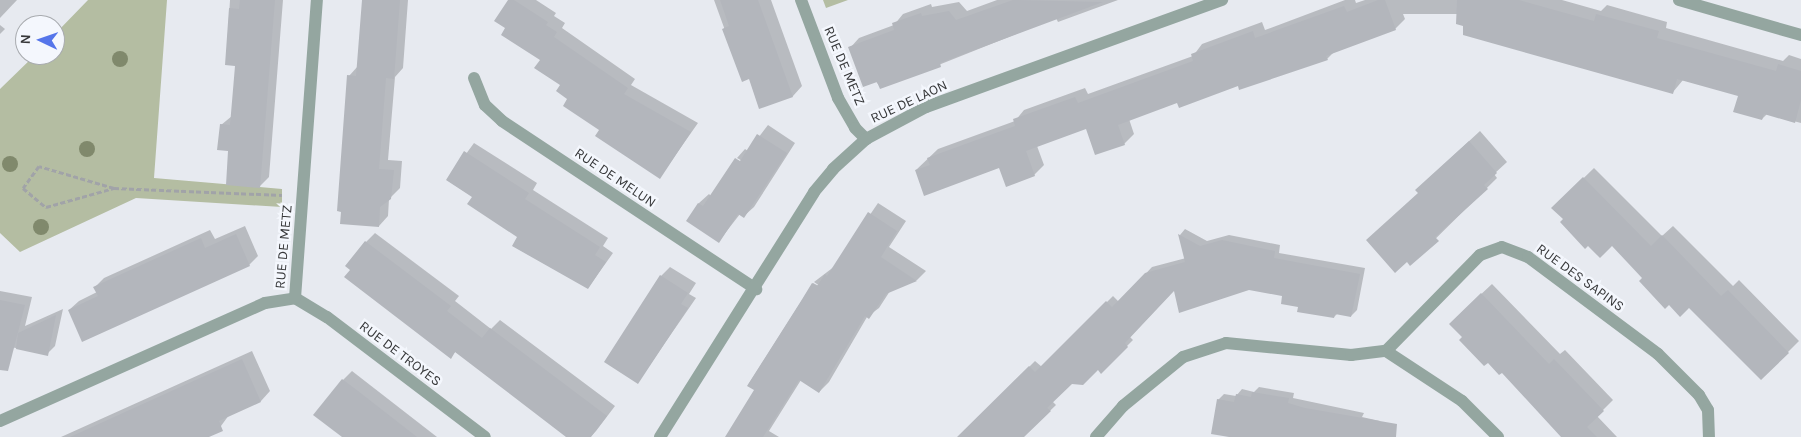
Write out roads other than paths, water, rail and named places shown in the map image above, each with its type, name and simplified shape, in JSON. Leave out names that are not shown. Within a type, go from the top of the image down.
[{"type":"street","name":"RUE DE METZ","points":[[0,421],[265,303],[295,298],[317,0]]},
{"type":"street","name":"RUE DE METZ","points":[[801,0],[838,98],[855,128],[866,139]]},
{"type":"street","name":"RUE DE LAON","points":[[660,437],[756,289],[814,192],[833,170],[866,139],[926,108],[1222,0]]},
{"type":"street","points":[[1680,0],[1801,35]]},
{"type":"street","name":"RUE DE MELUN","points":[[474,78],[485,105],[502,122],[756,289]]},
{"type":"street","name":"RUE DES SAPINS","points":[[1386,351],[1480,255],[1502,247],[1528,257],[1658,354],[1699,395],[1708,410],[1709,437]]},
{"type":"street","name":"RUE DE TROYES","points":[[295,298],[326,317],[485,437]]},
{"type":"street","points":[[1096,437],[1123,406],[1183,357],[1226,343],[1351,355],[1386,351],[1462,401],[1498,437]]}]
